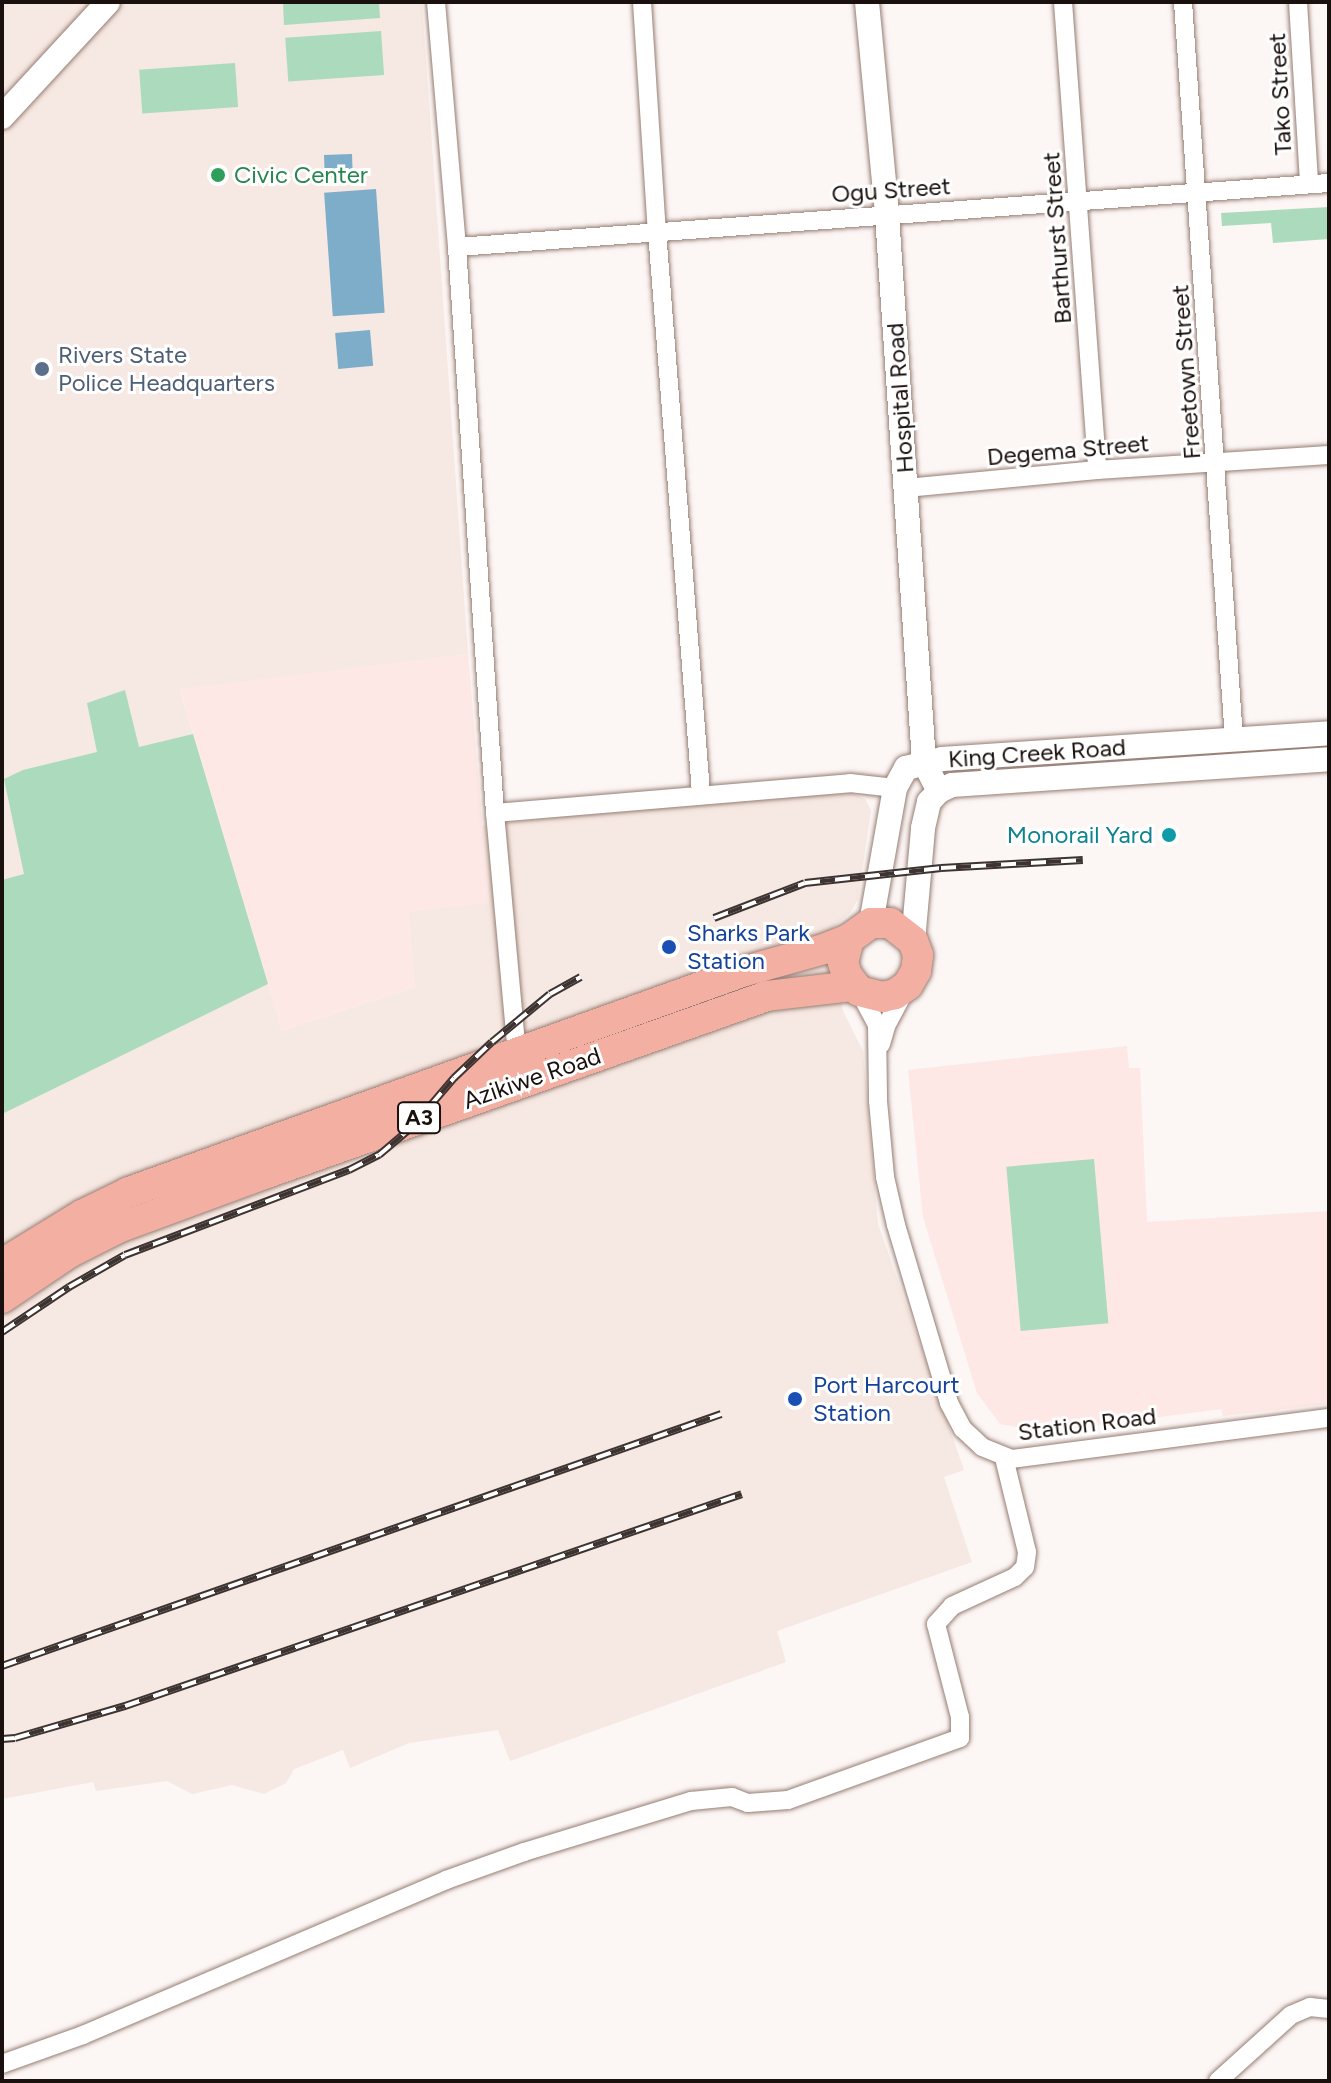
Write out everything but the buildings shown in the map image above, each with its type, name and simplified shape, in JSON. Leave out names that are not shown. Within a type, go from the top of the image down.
[{"type":"main road","points":[[856,988],[843,963],[860,931],[890,923],[913,941],[918,955],[916,971],[908,985]]},
{"type":"main road","name":"Azikiwe Road","points":[[2,1264],[82,1215],[129,1192],[860,931]]},
{"type":"main road","name":"A3","points":[[856,988],[883,997],[895,994],[908,985]]},
{"type":"main road","name":"Azikiwe Road","points":[[2,1298],[69,1253],[118,1228],[267,1173],[767,996],[856,988]]},
{"type":"street","points":[[2,117],[108,2]]},
{"type":"street","points":[[436,2],[457,247],[495,813],[517,1053]]},
{"type":"street","points":[[642,2],[701,793]]},
{"type":"street","name":"Hospital Road","points":[[867,2],[887,215],[924,762],[939,791]]},
{"type":"street","name":"Barthurst Street","points":[[1063,2],[1097,470]]},
{"type":"street","name":"Freetown Street","points":[[1183,2],[1234,739]]},
{"type":"street","name":"Tako Street","points":[[1298,2],[1309,184]]},
{"type":"street","name":"Ogu Street","points":[[457,247],[1329,183]]},
{"type":"street","name":"Degema Street","points":[[906,488],[1097,470],[1329,455]]},
{"type":"street","name":"King Creek Road","points":[[895,788],[906,768],[924,762],[1329,733]]},
{"type":"street","name":"King Creek Road","points":[[913,941],[923,828],[929,802],[939,791],[952,785],[1329,759]]},
{"type":"street","points":[[495,813],[701,793],[850,783],[895,788],[860,931]]},
{"type":"street","name":"Station Road","points":[[879,1050],[886,1026],[908,985]]},
{"type":"street","name":"Station Road","points":[[856,988],[877,1025],[878,1101],[885,1177],[949,1403],[963,1429],[982,1447],[1004,1458],[1329,1418]]},
{"type":"street","points":[[2,2064],[83,2035],[419,1890],[524,1852],[691,1801],[732,1797],[748,1803],[788,1800],[960,1738],[960,1717],[936,1624],[952,1606],[1015,1577],[1025,1567],[1027,1552],[1004,1458]]},
{"type":"street","points":[[1218,2081],[1291,2015],[1310,2007],[1329,2009]]},
{"type":"shaded area","points":[[2,2],[422,2],[468,654],[180,690],[282,1031],[415,987],[408,912],[488,902],[480,826],[681,803],[852,793],[865,799],[871,810],[858,899],[851,912],[833,927],[832,960],[843,1011],[863,1051],[878,1224],[964,1470],[944,1477],[972,1562],[777,1631],[786,1662],[510,1761],[498,1730],[409,1743],[350,1768],[343,1750],[294,1769],[286,1783],[264,1794],[232,1785],[192,1794],[167,1781],[96,1791],[93,1782],[2,1799]]},
{"type":"shaded area","points":[[468,654],[489,903],[408,912],[415,987],[282,1031],[180,689]]},
{"type":"shaded area","points":[[1127,1046],[1129,1068],[1140,1068],[1147,1222],[1329,1211],[1329,1404],[1223,1416],[1221,1409],[1045,1432],[1000,1424],[977,1393],[923,1217],[908,1070]]},
{"type":"green space","points":[[283,2],[379,2],[380,18],[284,25]]},
{"type":"green space","points":[[381,31],[384,75],[288,82],[285,38]]},
{"type":"green space","points":[[235,63],[238,107],[142,114],[139,70]]},
{"type":"green space","points":[[1329,207],[1329,239],[1273,243],[1271,223],[1222,226],[1221,213]]},
{"type":"green space","points":[[125,690],[139,747],[193,734],[268,984],[2,1114],[2,880],[24,874],[4,779],[23,770],[97,752],[87,703]]},
{"type":"green space","points":[[1094,1159],[1108,1323],[1021,1331],[1006,1167]]},
{"type":"water","points":[[352,154],[353,177],[325,178],[324,155]]},
{"type":"water","points":[[376,189],[385,313],[333,316],[324,193]]},
{"type":"water","points":[[370,330],[373,366],[338,369],[335,333]]},
{"type":"railway","points":[[714,918],[805,883],[941,868],[1083,860]]},
{"type":"railway","points":[[2,1332],[69,1287],[125,1255],[349,1170],[379,1155],[412,1127],[454,1078],[492,1042],[550,994],[581,977]]},
{"type":"railway","points":[[2,1666],[721,1414]]},
{"type":"railway","points":[[2,1739],[15,1738],[125,1706],[742,1494]]},
{"type":"place","name":"Civic Center","points":[[218,175]]},
{"type":"place","name":"Rivers State Police Headquarters","points":[[42,369]]},
{"type":"place","name":"Monorail Yard","points":[[1169,835]]},
{"type":"place","name":"Sharks Park Station","points":[[669,947]]},
{"type":"place","name":"Port Harcourt Station","points":[[795,1399]]}]
